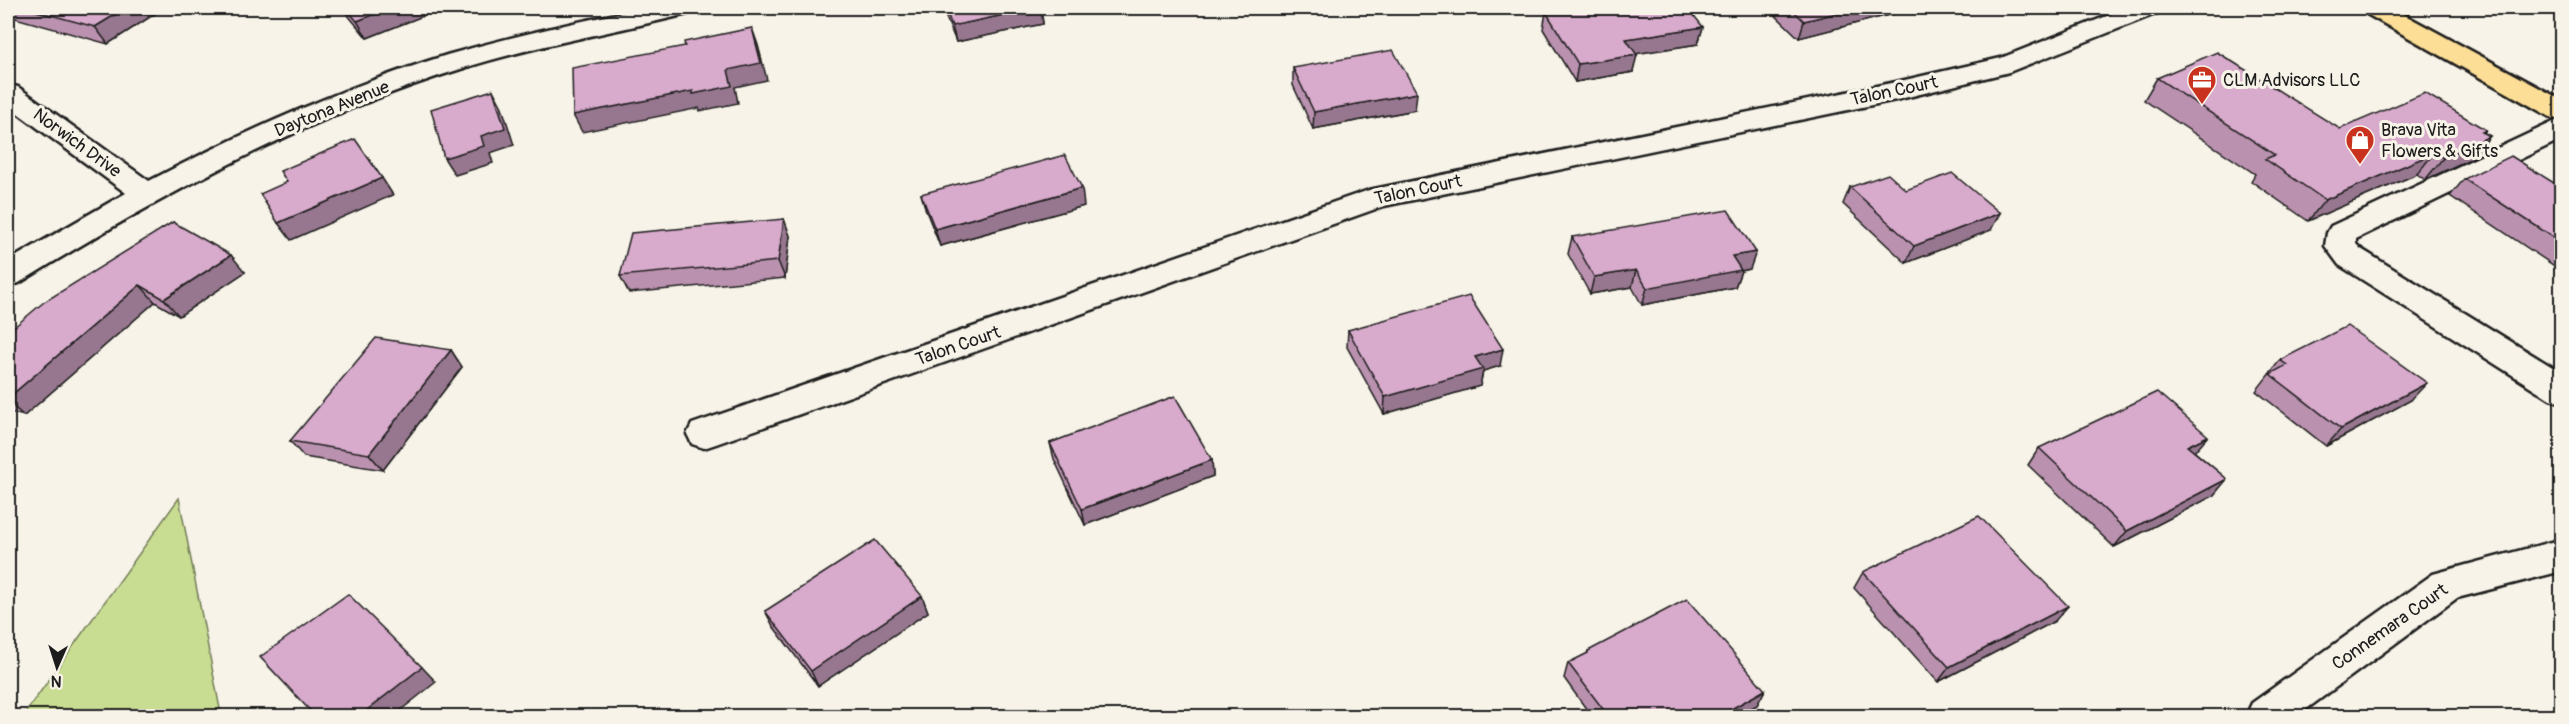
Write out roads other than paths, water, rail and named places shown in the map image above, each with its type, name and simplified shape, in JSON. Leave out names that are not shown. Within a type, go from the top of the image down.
[{"type":"main road","points":[[2374,8],[2562,112]]},
{"type":"street","name":"Daytona Avenue","points":[[8,275],[146,193],[283,128],[404,79],[522,43],[682,8]]},
{"type":"street","name":"Talon Court","points":[[704,434],[1379,197],[1896,91],[2009,64],[2149,8]]},
{"type":"street","name":"Norwich Drive","points":[[8,93],[146,193]]},
{"type":"street","points":[[2562,127],[2342,233],[2340,246],[2350,257],[2562,390]]},
{"type":"street","name":"Connemara Court","points":[[2266,717],[2446,585],[2562,555]]},
{"type":"place","name":"CLM Advisors LLC","points":[[2202,106]]},
{"type":"place","name":"Brava Vita Flowers & Gifts","points":[[2360,166]]}]
